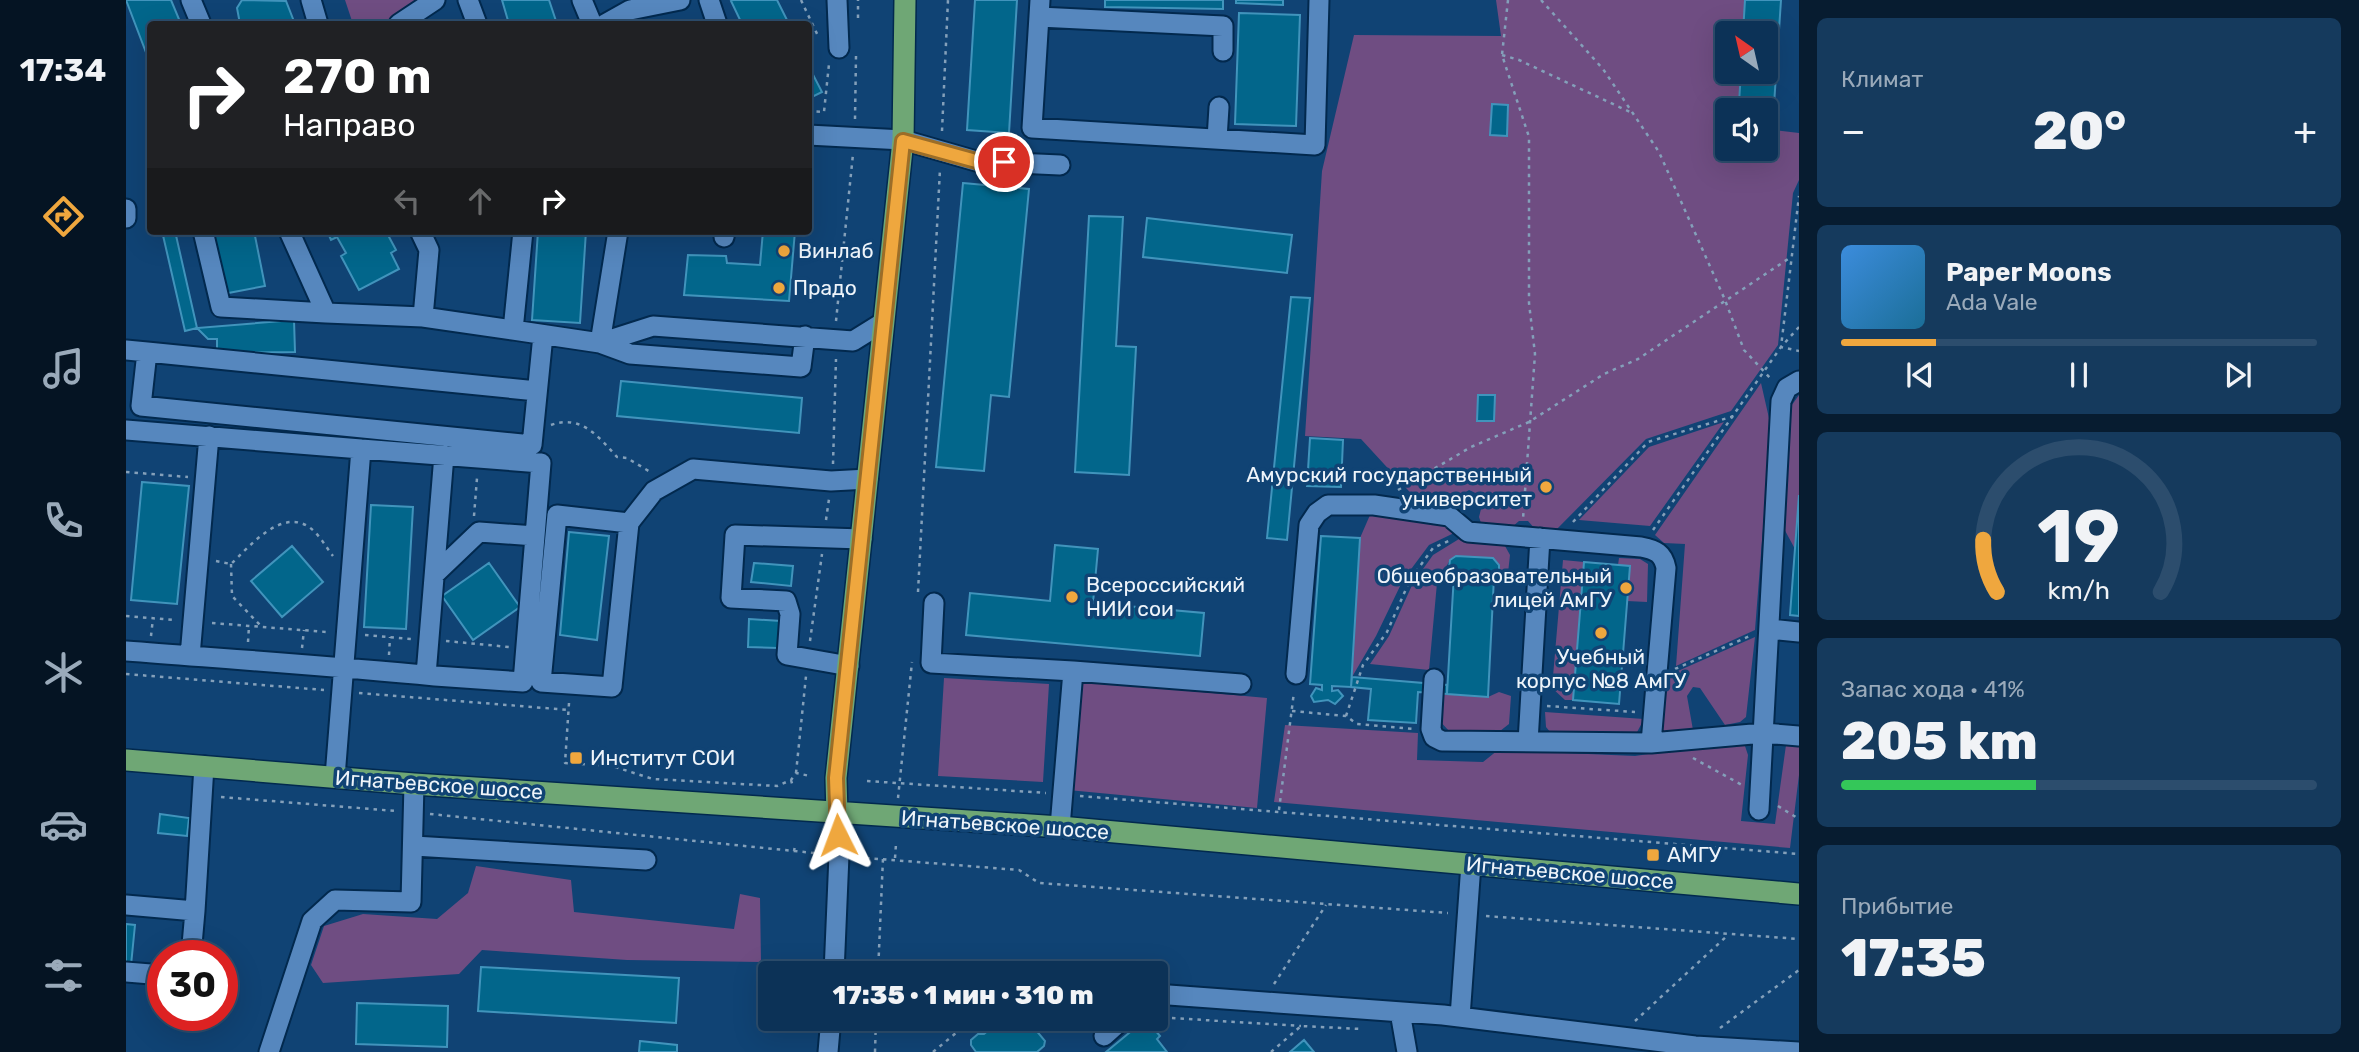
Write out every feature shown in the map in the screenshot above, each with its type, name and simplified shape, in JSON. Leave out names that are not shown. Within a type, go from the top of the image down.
[{"type":"main road","points":[[837,814],[836,778],[903,141],[905,0]]},
{"type":"main road","name":"Игнатьевское шоссе","points":[[126,760],[414,784],[1060,827],[1799,894]]},
{"type":"street","points":[[191,0],[200,21]]},
{"type":"street","points":[[311,0],[317,21]]},
{"type":"street","points":[[404,21],[435,0]]},
{"type":"street","points":[[468,0],[476,21]]},
{"type":"street","points":[[582,0],[591,21]]},
{"type":"street","points":[[610,21],[641,4],[680,0]]},
{"type":"street","points":[[709,0],[716,21]]},
{"type":"street","points":[[837,0],[837,52]]},
{"type":"street","points":[[1223,51],[1223,26],[1040,8],[1032,128],[1315,145],[1319,0]]},
{"type":"street","points":[[1217,139],[1219,107]]},
{"type":"street","points":[[812,135],[903,141],[976,161],[1060,165]]},
{"type":"street","points":[[126,209],[126,218]]},
{"type":"street","points":[[204,235],[221,307],[423,317],[480,323],[600,343],[630,354],[801,367],[805,336]]},
{"type":"street","points":[[291,235],[326,313]]},
{"type":"street","points":[[422,235],[429,250],[423,317]]},
{"type":"street","points":[[513,330],[523,235]]},
{"type":"street","points":[[600,343],[617,235]]},
{"type":"street","points":[[600,343],[653,326],[853,341],[882,323]]},
{"type":"street","points":[[147,352],[141,406],[532,444],[543,335]]},
{"type":"street","points":[[126,350],[537,391]]},
{"type":"street","points":[[1759,803],[1782,401],[1793,385]]},
{"type":"street","points":[[126,430],[541,463],[523,682],[126,651]]},
{"type":"street","points":[[191,656],[209,436]]},
{"type":"street","points":[[335,778],[361,449]]},
{"type":"street","points":[[426,675],[444,455]]},
{"type":"street","points":[[629,523],[557,515],[541,681],[612,687],[629,523],[654,491],[693,469],[831,481],[869,479]]},
{"type":"street","points":[[1296,674],[1309,525],[1317,513],[1328,505],[1374,505],[1450,516],[1468,532],[1642,547],[1654,550],[1663,557],[1666,568],[1653,714],[1658,743]]},
{"type":"street","points":[[435,574],[479,532],[535,536]]},
{"type":"street","points":[[849,666],[787,654],[790,614],[786,601],[731,598],[735,535],[862,539]]},
{"type":"street","points":[[1528,742],[1539,538]]},
{"type":"street","points":[[926,601],[931,663],[1241,684]]},
{"type":"street","points":[[1769,629],[1799,632]]},
{"type":"street","points":[[1060,827],[1073,671]]},
{"type":"street","points":[[1434,679],[1431,729],[1434,737],[1442,741],[1658,743],[1764,733],[1799,736]]},
{"type":"street","points":[[192,940],[204,766]]},
{"type":"street","points":[[269,1052],[312,920],[335,900],[411,902],[414,784]]},
{"type":"street","points":[[835,961],[839,855],[837,814]]},
{"type":"street","points":[[414,846],[646,860]]},
{"type":"street","points":[[1460,1017],[1471,864]]},
{"type":"street","points":[[126,905],[195,911]]},
{"type":"street","points":[[126,972],[147,974]]},
{"type":"street","points":[[1168,995],[1460,1017],[1729,1050],[1799,1052]]},
{"type":"street","points":[[1400,1012],[1407,1052]]},
{"type":"street","points":[[828,1052],[830,1031]]},
{"type":"street","points":[[1104,1036],[1110,1031]]},
{"type":"path","points":[[571,684],[565,762],[612,766],[653,779],[777,786],[791,780],[796,773],[807,660],[831,481],[834,338],[854,137],[837,52],[802,0]]},
{"type":"path","points":[[857,27],[858,0]]},
{"type":"path","points":[[926,601],[948,0]]},
{"type":"path","points":[[1508,0],[1502,55],[1529,137],[1528,303],[1535,354],[1529,422],[1539,538]]},
{"type":"path","points":[[1541,0],[1603,69],[1659,152],[1725,300],[1744,350],[1763,374],[1793,385]]},
{"type":"path","points":[[812,111],[824,112],[837,52]]},
{"type":"path","points":[[1502,55],[1519,60],[1633,114]]},
{"type":"path","points":[[1781,347],[1799,196]]},
{"type":"path","points":[[1374,505],[1471,447],[1529,422],[1604,374],[1638,359],[1791,257]]},
{"type":"path","points":[[1642,547],[1781,347],[1799,327]]},
{"type":"path","points":[[1781,347],[1799,351]]},
{"type":"path","points":[[1539,538],[1648,442],[1734,416]]},
{"type":"path","points":[[532,444],[553,423],[574,422],[593,430],[617,457],[626,458],[649,470],[664,485]]},
{"type":"path","points":[[472,539],[478,458]]},
{"type":"path","points":[[126,472],[205,478]]},
{"type":"path","points":[[231,564],[278,525],[295,522],[312,528],[351,578]]},
{"type":"path","points":[[1346,716],[1363,665],[1387,632],[1410,580],[1433,548],[1468,532]]},
{"type":"path","points":[[199,558],[231,564]]},
{"type":"path","points":[[231,564],[232,596],[261,626]]},
{"type":"path","points":[[126,616],[526,648]]},
{"type":"path","points":[[1656,678],[1769,629]]},
{"type":"path","points":[[898,798],[913,652]]},
{"type":"path","points":[[1279,810],[1296,674]]},
{"type":"path","points":[[1530,705],[1653,714]]},
{"type":"path","points":[[1292,711],[1346,716],[1357,724],[1431,729]]},
{"type":"path","points":[[1658,743],[1759,803],[1799,819]]},
{"type":"path","points":[[796,773],[810,776]]},
{"type":"path","points":[[791,780],[793,787]]},
{"type":"path","points":[[867,781],[1279,810],[1799,855]]},
{"type":"path","points":[[203,796],[414,813],[814,853]]},
{"type":"path","points":[[895,858],[896,844]]},
{"type":"path","points":[[794,851],[795,846]]},
{"type":"path","points":[[866,858],[895,858],[938,865],[1019,870],[1039,883],[1799,939]]},
{"type":"path","points":[[879,961],[883,858]]},
{"type":"path","points":[[1263,1002],[1326,904]]},
{"type":"path","points":[[1619,1037],[1729,934]]},
{"type":"path","points":[[1695,1046],[1799,970]]},
{"type":"path","points":[[1168,1018],[1365,1029]]},
{"type":"path","points":[[1271,1052],[1301,1026]]},
{"type":"path","points":[[875,1052],[876,1031]]},
{"type":"path","points":[[933,1052],[958,1031]]},
{"type":"shaded area","points":[[345,0],[424,0],[386,21],[352,21]]},
{"type":"shaded area","points":[[1496,0],[1745,0],[1744,21],[1715,21],[1715,84],[1741,84],[1741,98],[1715,98],[1715,161],[1778,161],[1778,130],[1799,133],[1799,180],[1793,193],[1778,345],[1731,411],[1646,439],[1555,531],[1536,530],[1528,521],[1519,521],[1512,527],[1482,526],[1479,517],[1484,497],[1469,490],[1446,505],[1418,501],[1361,439],[1305,436],[1322,171],[1354,35],[1501,36]]},
{"type":"shaded area","points":[[1761,383],[1771,427],[1755,630],[1676,666],[1685,544],[1664,543],[1655,535]]},
{"type":"shaded area","points":[[1799,395],[1799,495],[1795,549],[1782,525],[1789,409]]},
{"type":"shaded area","points":[[1724,422],[1650,526],[1579,520],[1649,447]]},
{"type":"shaded area","points":[[1370,515],[1442,520],[1453,525],[1452,534],[1429,545],[1403,580],[1376,636],[1352,677],[1360,538]]},
{"type":"shaded area","points":[[1459,539],[1505,546],[1510,555],[1508,573],[1499,572],[1499,565],[1493,558],[1450,560],[1437,583],[1429,670],[1370,664],[1389,636],[1413,583],[1433,555]]},
{"type":"shaded area","points":[[1619,558],[1640,559],[1648,564],[1647,602],[1627,601],[1629,566],[1618,565]]},
{"type":"shaded area","points":[[1563,560],[1584,562],[1573,700],[1565,700],[1552,688]]},
{"type":"shaded area","points":[[1755,637],[1746,717],[1740,722],[1725,725],[1700,688],[1693,687],[1687,696],[1693,730],[1661,733],[1662,678]]},
{"type":"shaded area","points":[[944,678],[1049,684],[1043,782],[938,776]]},
{"type":"shaded area","points":[[1080,681],[1267,698],[1257,808],[1068,790]]},
{"type":"shaded area","points":[[1499,692],[1511,696],[1509,724],[1500,731],[1449,731],[1438,719],[1438,694],[1488,697]]},
{"type":"shaded area","points":[[1545,712],[1644,719],[1635,736],[1551,733],[1546,727]]},
{"type":"shaded area","points":[[1285,725],[1418,733],[1417,760],[1483,762],[1498,750],[1635,756],[1736,741],[1745,746],[1748,755],[1741,821],[1775,824],[1786,745],[1799,746],[1799,775],[1790,848],[1274,802]]},
{"type":"shaded area","points":[[476,866],[571,880],[574,912],[734,929],[740,894],[760,898],[761,961],[627,960],[482,950],[459,974],[323,983],[311,965],[324,926],[363,914],[437,919],[468,893]]},
{"type":"building","points":[[126,0],[171,0],[180,21],[147,21],[147,55]]},
{"type":"building","points":[[242,0],[286,1],[294,21],[239,21],[237,8]]},
{"type":"building","points":[[502,0],[549,0],[556,21],[508,21]]},
{"type":"building","points":[[777,0],[788,21],[741,21],[731,1]]},
{"type":"building","points":[[975,0],[1017,0],[1009,133],[967,130]]},
{"type":"building","points":[[1105,0],[1223,0],[1223,9],[1105,7]]},
{"type":"building","points":[[1236,0],[1283,0],[1283,5],[1236,3]]},
{"type":"building","points":[[1745,0],[1781,0],[1778,45],[1778,21],[1744,21]]},
{"type":"building","points":[[1239,13],[1300,15],[1296,126],[1235,124]]},
{"type":"building","points":[[812,73],[822,92],[812,97]]},
{"type":"building","points":[[1740,84],[1775,84],[1774,98],[1739,98]]},
{"type":"building","points":[[1492,104],[1508,105],[1507,136],[1490,135]]},
{"type":"building","points":[[963,183],[1029,189],[1009,397],[991,395],[984,471],[936,467]]},
{"type":"building","points":[[1089,216],[1123,217],[1116,346],[1136,347],[1129,475],[1075,472]]},
{"type":"building","points":[[1147,218],[1292,235],[1287,273],[1143,257]]},
{"type":"building","points":[[163,235],[176,235],[197,328],[185,331]]},
{"type":"building","points":[[212,235],[255,235],[265,286],[223,294]]},
{"type":"building","points":[[329,235],[388,235],[396,250],[391,253],[399,269],[359,290],[341,256],[346,253],[337,237],[331,240]]},
{"type":"building","points":[[538,235],[586,235],[580,323],[532,320]]},
{"type":"building","points":[[763,235],[795,235],[789,301],[684,295],[688,255],[726,256],[727,263],[760,265]]},
{"type":"building","points":[[1291,297],[1310,298],[1287,540],[1267,538]]},
{"type":"building","points":[[294,320],[295,352],[217,353],[217,339],[208,339],[197,328]]},
{"type":"building","points":[[621,381],[802,398],[799,433],[617,416]]},
{"type":"building","points":[[1478,395],[1495,395],[1494,421],[1477,421]]},
{"type":"building","points":[[1310,438],[1343,440],[1341,487],[1307,486]]},
{"type":"building","points":[[142,482],[189,486],[177,604],[131,600]]},
{"type":"building","points":[[1799,495],[1799,616],[1790,615]]},
{"type":"building","points":[[371,505],[413,507],[406,629],[364,627]]},
{"type":"building","points":[[569,532],[609,536],[597,640],[560,635]]},
{"type":"building","points":[[1321,536],[1360,538],[1351,687],[1332,686],[1332,691],[1338,690],[1343,696],[1335,704],[1328,700],[1314,702],[1311,696],[1316,688],[1322,690],[1322,685],[1310,684]]},
{"type":"building","name":"Всероссийский НИИ сои","points":[[1055,545],[1098,549],[1093,603],[1204,613],[1200,656],[966,635],[970,593],[1050,601]]},
{"type":"building","points":[[292,546],[323,582],[282,617],[251,581]]},
{"type":"building","points":[[1456,556],[1493,558],[1499,565],[1499,572],[1494,577],[1488,697],[1447,694],[1454,574],[1449,568],[1450,560]]},
{"type":"building","name":"Учебный корпус №8 АмГУ","points":[[1584,562],[1630,566],[1619,704],[1573,700]]},
{"type":"building","points":[[489,563],[520,607],[473,640],[442,596]]},
{"type":"building","points":[[754,563],[793,566],[791,586],[751,582]]},
{"type":"building","points":[[749,619],[781,621],[778,648],[748,647]]},
{"type":"building","points":[[1352,677],[1447,685],[1447,694],[1418,692],[1416,723],[1368,720],[1371,689],[1351,687]]},
{"type":"building","points":[[160,814],[189,818],[187,836],[158,833]]},
{"type":"building","points":[[126,924],[135,925],[131,965],[126,965]]},
{"type":"building","points":[[481,967],[679,978],[676,1023],[478,1011]]},
{"type":"building","points":[[357,1003],[448,1006],[447,1047],[356,1044]]},
{"type":"building","points":[[988,1031],[1037,1031],[1045,1041],[1044,1046],[1037,1052],[976,1052],[971,1040],[978,1034]]},
{"type":"building","points":[[1131,1031],[1156,1031],[1160,1036],[1157,1039],[1167,1052],[1106,1052]]},
{"type":"building","points":[[1304,1040],[1314,1052],[1290,1052]]},
{"type":"building","points":[[640,1041],[677,1045],[677,1052],[639,1052]]},
{"type":"place","name":"Винлаб","points":[[784,251]]},
{"type":"place","name":"Прадо","points":[[779,288]]},
{"type":"place","name":"Амурский государственный университет","points":[[1546,487]]},
{"type":"place","name":"Общеобразовательный лицей АмГУ","points":[[1626,588]]},
{"type":"place","name":"Всероссийский НИИ сои","points":[[1072,597]]},
{"type":"place","name":"Учебный корпус №8 АмГУ","points":[[1601,633]]},
{"type":"place","name":"Институт СОИ","points":[[576,758]]},
{"type":"place","name":"АМГУ","points":[[1653,855]]},
{"type":"route","points":[[838,835],[836,778],[856,609],[882,323],[903,141],[976,161],[1004,162]]}]
